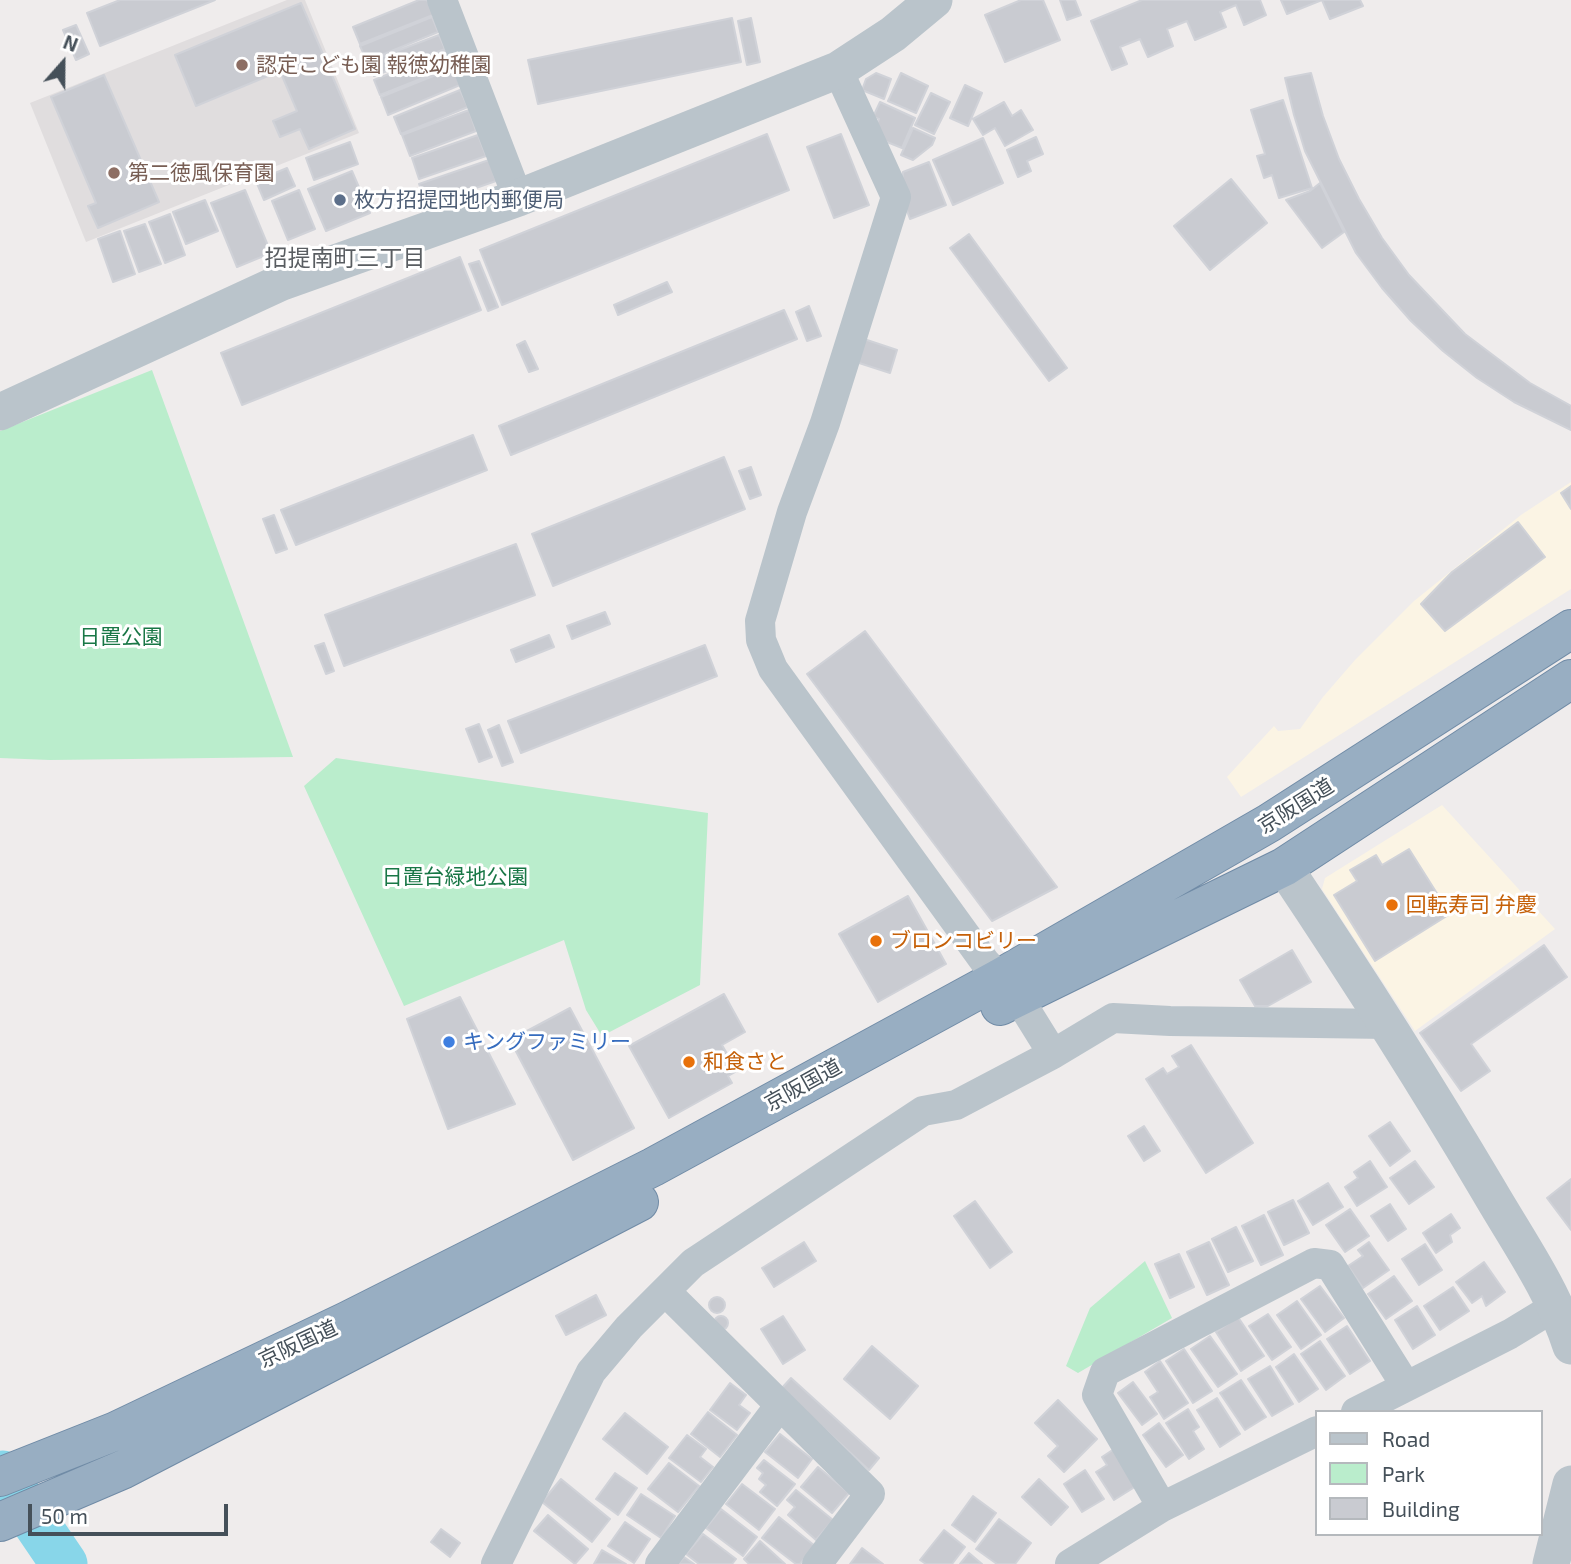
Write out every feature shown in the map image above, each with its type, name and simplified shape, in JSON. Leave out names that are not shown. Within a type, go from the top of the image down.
[{"type":"highway","name":"京阪国道","points":[[0,1522],[124,1469],[589,1230],[1009,987],[1571,629]]},
{"type":"highway","name":"京阪国道","points":[[0,1477],[116,1431],[347,1321],[1009,987],[1284,867],[1571,679]]},
{"type":"street","points":[[442,0],[518,198]]},
{"type":"street","points":[[0,412],[282,282],[518,198],[838,70],[893,34],[934,0]]},
{"type":"street","points":[[838,70],[896,197],[825,423],[778,557],[760,621],[761,640],[774,668],[985,962],[1009,987],[1053,1054]]},
{"type":"street","points":[[1284,867],[1388,1024],[1556,1306],[1571,1346]]},
{"type":"street","points":[[496,1564],[591,1372],[629,1327],[693,1263],[923,1111],[956,1105],[1053,1054],[1113,1018],[1388,1024]]},
{"type":"street","points":[[1162,1507],[1097,1395],[1105,1372],[1314,1263],[1329,1265],[1406,1386]]},
{"type":"street","points":[[665,1291],[870,1494],[817,1564]]},
{"type":"street","points":[[1360,1410],[1510,1334],[1556,1306]]},
{"type":"street","points":[[660,1564],[780,1405]]},
{"type":"street","points":[[1070,1564],[1162,1507],[1316,1431]]},
{"type":"street","points":[[1552,1564],[1571,1484]]},
{"type":"shaded area","points":[[287,0],[305,0],[359,133],[86,242],[30,103]]},
{"type":"shaded area","points":[[1571,482],[1571,589],[1241,797],[1227,777],[1274,726],[1278,731],[1300,729],[1355,660],[1414,601],[1521,515]]},
{"type":"shaded area","points":[[1442,805],[1555,929],[1415,1031],[1322,889],[1325,878]]},
{"type":"green space","name":"日置公園","points":[[152,370],[293,757],[50,760],[0,758],[0,431]]},
{"type":"green space","name":"日置台緑地公園","points":[[336,758],[708,813],[700,985],[602,1036],[586,1010],[564,940],[404,1006],[304,786]]},
{"type":"green space","points":[[1145,1261],[1172,1318],[1078,1373],[1066,1366],[1090,1308]]},
{"type":"building","points":[[120,0],[215,0],[100,46],[87,13]]},
{"type":"building","points":[[419,0],[427,0],[433,15],[360,44],[353,27]]},
{"type":"building","points":[[1021,0],[1043,0],[1060,40],[1005,62],[985,15]]},
{"type":"building","points":[[1060,0],[1075,0],[1081,15],[1067,20]]},
{"type":"building","points":[[1142,0],[1260,0],[1266,15],[1244,25],[1236,5],[1220,12],[1226,27],[1195,40],[1187,21],[1167,29],[1173,46],[1148,57],[1140,39],[1120,47],[1127,64],[1112,70],[1091,21]]},
{"type":"building","points":[[1281,0],[1322,0],[1287,14]]},
{"type":"building","points":[[1322,0],[1360,0],[1363,6],[1330,19]]},
{"type":"building","points":[[301,3],[355,129],[309,149],[300,129],[280,137],[273,121],[297,111],[280,71],[196,106],[175,55]]},
{"type":"building","points":[[432,17],[438,32],[367,61],[360,46]]},
{"type":"building","points":[[732,18],[741,62],[538,104],[528,60]]},
{"type":"building","points":[[751,18],[760,62],[747,65],[738,21]]},
{"type":"building","points":[[76,25],[89,54],[76,60],[63,30]]},
{"type":"building","points":[[439,35],[445,49],[374,76],[368,62]]},
{"type":"building","points":[[445,51],[451,67],[380,95],[374,80]]},
{"type":"building","points":[[453,68],[460,85],[388,115],[381,97]]},
{"type":"building","points":[[876,73],[891,79],[884,99],[862,90],[866,79]]},
{"type":"building","points":[[901,73],[928,86],[916,113],[888,101]]},
{"type":"building","points":[[1311,73],[1339,159],[1382,238],[1409,275],[1465,334],[1530,383],[1571,406],[1571,430],[1514,402],[1443,351],[1411,321],[1356,253],[1305,151],[1294,115],[1285,78]]},
{"type":"building","points":[[104,75],[159,202],[98,228],[88,206],[96,203],[51,97]]},
{"type":"building","points":[[965,85],[982,93],[968,126],[950,118]]},
{"type":"building","points":[[460,90],[468,107],[401,134],[394,117]]},
{"type":"building","points":[[931,93],[950,102],[934,134],[915,125]]},
{"type":"building","points":[[1283,100],[1312,188],[1279,198],[1272,175],[1264,178],[1257,156],[1265,154],[1251,110]]},
{"type":"building","points":[[880,102],[915,118],[902,148],[882,140],[876,125],[879,119],[873,117]]},
{"type":"building","points":[[1004,102],[1012,116],[1021,110],[1033,130],[1005,146],[995,128],[983,135],[973,119]]},
{"type":"building","points":[[469,110],[476,131],[410,156],[402,135]]},
{"type":"building","points":[[913,128],[935,138],[932,145],[913,160],[901,155]]},
{"type":"building","points":[[767,134],[789,190],[502,305],[480,250]]},
{"type":"building","points":[[841,134],[869,205],[834,218],[807,147]]},
{"type":"building","points":[[478,135],[486,156],[419,179],[412,158]]},
{"type":"building","points":[[1036,137],[1043,154],[1027,161],[1031,171],[1018,177],[1007,150]]},
{"type":"building","points":[[983,138],[1003,183],[953,205],[933,160]]},
{"type":"building","points":[[350,142],[358,164],[314,180],[306,158]]},
{"type":"building","points":[[489,160],[496,181],[427,205],[419,184]]},
{"type":"building","points":[[929,162],[946,205],[910,219],[901,194],[903,172]]},
{"type":"building","points":[[287,168],[295,186],[264,200],[256,181]]},
{"type":"building","points":[[352,171],[370,213],[326,231],[308,189]]},
{"type":"building","points":[[1231,179],[1267,223],[1210,270],[1174,226]]},
{"type":"building","points":[[1320,183],[1344,232],[1322,248],[1286,200],[1310,191]]},
{"type":"building","points":[[245,190],[271,253],[237,267],[211,203]]},
{"type":"building","points":[[299,190],[315,229],[288,240],[272,201]]},
{"type":"building","points":[[205,200],[218,231],[186,244],[173,212]]},
{"type":"building","points":[[170,214],[185,255],[165,263],[149,222]]},
{"type":"building","points":[[145,224],[161,264],[139,272],[124,231]]},
{"type":"building","points":[[120,231],[135,274],[113,282],[98,239]]},
{"type":"building","points":[[969,234],[1067,368],[1049,381],[950,248]]},
{"type":"building","points":[[460,257],[481,310],[242,405],[221,353]]},
{"type":"building","points":[[479,261],[498,307],[488,311],[469,264]]},
{"type":"building","points":[[667,282],[672,292],[618,315],[614,305]]},
{"type":"building","points":[[809,306],[821,336],[807,341],[796,312]]},
{"type":"building","points":[[784,310],[797,339],[511,455],[499,426]]},
{"type":"building","points":[[864,339],[897,350],[890,373],[856,362]]},
{"type":"building","points":[[525,341],[538,369],[529,372],[517,345]]},
{"type":"building","points":[[473,435],[487,470],[296,545],[281,510]]},
{"type":"building","points":[[724,457],[745,509],[553,586],[532,534]]},
{"type":"building","points":[[751,467],[761,495],[750,499],[739,471]]},
{"type":"building","points":[[1571,486],[1571,509],[1561,493]]},
{"type":"building","points":[[274,515],[287,549],[276,553],[263,519]]},
{"type":"building","points":[[1518,522],[1545,557],[1445,631],[1421,604],[1452,572]]},
{"type":"building","points":[[516,544],[535,595],[344,666],[325,615]]},
{"type":"building","points":[[605,612],[610,624],[572,639],[567,626]]},
{"type":"building","points":[[865,631],[1057,887],[992,921],[807,674]]},
{"type":"building","points":[[549,635],[554,647],[516,662],[511,650]]},
{"type":"building","points":[[324,643],[334,671],[326,674],[315,646]]},
{"type":"building","points":[[705,645],[717,676],[521,753],[508,721]]},
{"type":"building","points":[[479,724],[492,757],[479,762],[466,729]]},
{"type":"building","points":[[499,725],[513,762],[502,766],[488,730]]},
{"type":"building","name":"回転寿司 弁慶","points":[[1409,849],[1450,914],[1375,961],[1334,895],[1357,881],[1350,870],[1376,855],[1382,865]]},
{"type":"building","points":[[908,896],[946,964],[878,1002],[839,934]]},
{"type":"building","points":[[1544,945],[1567,977],[1471,1044],[1490,1071],[1461,1091],[1420,1033]]},
{"type":"building","points":[[1292,950],[1311,982],[1268,1006],[1255,1006],[1240,980]]},
{"type":"building","points":[[724,994],[745,1032],[722,1045],[737,1071],[728,1076],[732,1083],[669,1118],[629,1046]]},
{"type":"building","points":[[460,997],[515,1104],[448,1129],[407,1019]]},
{"type":"building","points":[[570,1008],[634,1128],[573,1160],[510,1040]]},
{"type":"building","points":[[1191,1045],[1253,1143],[1206,1173],[1146,1079],[1163,1068],[1167,1074],[1179,1067],[1172,1056]]},
{"type":"building","points":[[1390,1122],[1410,1151],[1390,1166],[1369,1136]]},
{"type":"building","points":[[1144,1126],[1160,1151],[1144,1161],[1128,1136]]},
{"type":"building","points":[[1370,1161],[1387,1187],[1357,1206],[1345,1187],[1358,1178],[1354,1172]]},
{"type":"building","points":[[1415,1161],[1434,1187],[1409,1204],[1390,1178]]},
{"type":"building","points":[[1571,1179],[1571,1230],[1547,1198]]},
{"type":"building","points":[[1328,1183],[1343,1207],[1313,1225],[1298,1201]]},
{"type":"building","points":[[1293,1200],[1309,1233],[1284,1245],[1268,1212]]},
{"type":"building","points":[[975,1201],[1012,1252],[990,1268],[954,1216]]},
{"type":"building","points":[[1390,1204],[1406,1229],[1388,1241],[1371,1216]]},
{"type":"building","points":[[1350,1209],[1369,1236],[1345,1252],[1326,1225]]},
{"type":"building","points":[[1451,1214],[1460,1228],[1450,1235],[1452,1242],[1436,1253],[1423,1233]]},
{"type":"building","points":[[1264,1215],[1283,1255],[1261,1265],[1242,1226]]},
{"type":"building","points":[[1236,1227],[1253,1261],[1228,1272],[1212,1239]]},
{"type":"building","points":[[804,1242],[816,1261],[774,1287],[762,1268]]},
{"type":"building","points":[[1209,1242],[1229,1285],[1207,1295],[1187,1252]]},
{"type":"building","points":[[1369,1242],[1389,1270],[1363,1288],[1348,1266],[1363,1256],[1358,1250]]},
{"type":"building","points":[[1425,1244],[1442,1270],[1419,1285],[1402,1259]]},
{"type":"building","points":[[1179,1254],[1194,1287],[1170,1298],[1155,1264]]},
{"type":"building","points":[[1484,1262],[1505,1292],[1486,1306],[1482,1296],[1472,1303],[1456,1282]]},
{"type":"building","points":[[1394,1276],[1412,1301],[1386,1319],[1368,1294]]},
{"type":"building","points":[[1320,1286],[1344,1318],[1325,1332],[1301,1299]]},
{"type":"building","points":[[1453,1287],[1469,1311],[1440,1330],[1424,1306]]},
{"type":"building","points":[[596,1295],[606,1315],[566,1335],[556,1316]]},
{"type":"building","points":[[717,1297],[725,1305],[717,1313],[709,1305]]},
{"type":"building","points":[[1297,1301],[1321,1335],[1301,1349],[1277,1315]]},
{"type":"building","points":[[1417,1306],[1435,1335],[1413,1349],[1395,1320]]},
{"type":"building","points":[[1268,1314],[1291,1347],[1272,1360],[1249,1326]]},
{"type":"building","points":[[718,1316],[724,1316],[728,1323],[724,1330],[718,1330],[714,1326],[714,1320]]},
{"type":"building","points":[[783,1316],[805,1350],[783,1364],[761,1329]]},
{"type":"building","points":[[1238,1317],[1264,1356],[1241,1371],[1216,1332]]},
{"type":"building","points":[[1347,1326],[1370,1361],[1350,1374],[1327,1339]]},
{"type":"building","points":[[1210,1336],[1237,1374],[1218,1387],[1191,1349]]},
{"type":"building","points":[[1320,1341],[1345,1376],[1326,1390],[1301,1354]]},
{"type":"building","points":[[872,1346],[918,1386],[890,1419],[844,1379]]},
{"type":"building","points":[[1184,1349],[1212,1391],[1193,1403],[1166,1361]]},
{"type":"building","points":[[1294,1354],[1318,1389],[1299,1402],[1276,1367]]},
{"type":"building","points":[[1160,1361],[1188,1403],[1164,1419],[1150,1397],[1158,1392],[1145,1372]]},
{"type":"building","points":[[1270,1366],[1293,1404],[1272,1416],[1248,1379]]},
{"type":"building","points":[[791,1378],[879,1458],[869,1470],[781,1389]]},
{"type":"building","points":[[1241,1380],[1266,1417],[1245,1430],[1220,1393]]},
{"type":"building","points":[[1133,1382],[1157,1414],[1142,1425],[1118,1393]]},
{"type":"building","points":[[730,1383],[746,1395],[739,1405],[750,1413],[737,1430],[710,1410]]},
{"type":"building","points":[[1217,1398],[1240,1434],[1220,1447],[1197,1410]]},
{"type":"building","points":[[1058,1400],[1097,1439],[1064,1472],[1048,1456],[1058,1446],[1035,1423]]},
{"type":"building","points":[[1188,1409],[1199,1427],[1193,1431],[1204,1449],[1189,1459],[1166,1423]]},
{"type":"building","points":[[708,1412],[737,1435],[720,1457],[691,1434]]},
{"type":"building","points":[[625,1413],[668,1447],[647,1474],[603,1439]]},
{"type":"building","points":[[1159,1423],[1183,1455],[1166,1467],[1143,1435]]},
{"type":"building","points":[[780,1434],[812,1459],[798,1478],[765,1452]]},
{"type":"building","points":[[687,1435],[706,1449],[700,1457],[713,1467],[701,1482],[669,1458]]},
{"type":"building","points":[[1114,1449],[1138,1485],[1114,1500],[1096,1472],[1107,1465],[1102,1457]]},
{"type":"building","points":[[764,1460],[795,1484],[777,1506],[760,1492],[766,1485],[759,1479],[763,1473],[757,1468]]},
{"type":"building","points":[[669,1463],[699,1486],[678,1512],[648,1489]]},
{"type":"building","points":[[818,1467],[849,1493],[832,1513],[801,1487]]},
{"type":"building","points":[[1085,1470],[1104,1499],[1082,1512],[1064,1484]]},
{"type":"building","points":[[615,1473],[637,1488],[618,1515],[596,1499]]},
{"type":"building","points":[[561,1479],[610,1519],[592,1542],[542,1502]]},
{"type":"building","points":[[1039,1479],[1068,1507],[1051,1525],[1022,1497]]},
{"type":"building","points":[[742,1484],[775,1509],[759,1530],[726,1504]]},
{"type":"building","points":[[796,1490],[833,1520],[816,1540],[788,1515],[795,1507],[787,1500]]},
{"type":"building","points":[[641,1494],[675,1516],[661,1538],[627,1515]]},
{"type":"building","points":[[973,1496],[996,1513],[975,1542],[952,1525]]},
{"type":"building","points":[[721,1509],[757,1537],[743,1556],[706,1528]]},
{"type":"building","points":[[548,1515],[588,1549],[575,1564],[534,1531]]},
{"type":"building","points":[[779,1517],[815,1546],[800,1564],[796,1564],[762,1538]]},
{"type":"building","points":[[999,1519],[1031,1543],[1015,1564],[997,1564],[976,1549]]},
{"type":"building","points":[[625,1522],[650,1539],[634,1563],[608,1546]]},
{"type":"building","points":[[441,1529],[460,1543],[450,1557],[431,1542]]},
{"type":"building","points":[[944,1530],[965,1547],[952,1564],[926,1564],[920,1560]]},
{"type":"building","points":[[703,1534],[736,1559],[732,1564],[699,1564],[686,1554]]},
{"type":"building","points":[[760,1541],[785,1564],[749,1564],[744,1559]]},
{"type":"building","points":[[862,1548],[883,1564],[850,1564]]},
{"type":"building","points":[[602,1550],[626,1564],[594,1564]]},
{"type":"building","points":[[969,1553],[982,1564],[960,1564]]},
{"type":"building","points":[[684,1557],[694,1564],[678,1564]]},
{"type":"waterway","points":[[3,1474],[64,1564]]},
{"type":"place","name":"認定こども園 報徳幼稚園","points":[[242,65]]},
{"type":"place","name":"第二徳風保育園","points":[[114,173]]},
{"type":"place","name":"枚方招提団地内郵便局","points":[[340,200]]},
{"type":"place","name":"回転寿司 弁慶","points":[[1392,905]]},
{"type":"place","name":"ブロンコビリー","points":[[876,941]]},
{"type":"place","name":"キングファミリー","points":[[449,1042]]},
{"type":"place","name":"和食さと","points":[[689,1062]]},
{"type":"district","name":"招提南町三丁目","points":[[345,258]]}]
